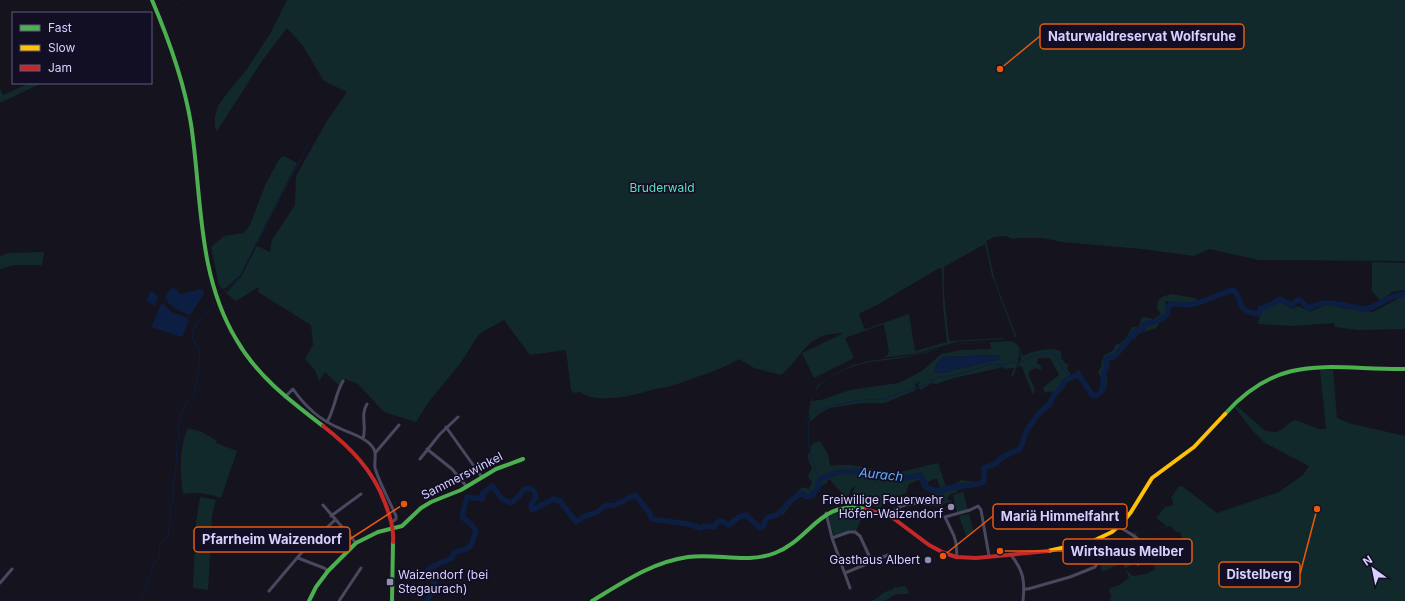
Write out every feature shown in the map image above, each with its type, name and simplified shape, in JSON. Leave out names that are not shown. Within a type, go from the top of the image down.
[{"type":"street","points":[[152,0],[168,37],[186,98],[194,141],[204,247],[213,289],[226,322],[246,355],[258,371],[285,397],[341,440],[357,456],[379,488],[393,528],[392,601]]},
{"type":"street","points":[[592,601],[642,572],[677,559],[697,556],[746,559],[763,557],[776,553],[792,543],[824,514],[850,506],[871,510],[889,516],[898,521],[929,546],[956,557],[1011,555],[1062,549],[1091,542],[1099,539],[1118,526],[1129,515],[1145,488],[1155,475],[1196,446],[1241,397],[1256,385],[1274,376],[1302,367],[1405,369]]},
{"type":"street","points":[[327,422],[333,411],[339,389],[343,382]]},
{"type":"street","points":[[285,397],[293,389],[307,406],[327,422],[363,439],[370,444],[376,452]]},
{"type":"street","points":[[363,439],[365,434],[364,411],[367,404]]},
{"type":"street","points":[[420,459],[446,427],[458,417]]},
{"type":"street","points":[[392,522],[396,519],[396,516],[376,471],[374,462],[376,452],[399,425]]},
{"type":"street","points":[[446,427],[481,476]]},
{"type":"street","points":[[427,450],[452,468],[467,487]]},
{"type":"street","name":"Sammerswinkel","points":[[309,601],[328,571],[356,543],[378,532],[405,524],[421,508],[431,502],[467,487],[481,476],[523,459]]},
{"type":"street","points":[[331,516],[361,494]]},
{"type":"street","points":[[889,516],[902,504],[941,504]]},
{"type":"street","points":[[323,505],[334,520],[356,543]]},
{"type":"street","points":[[956,557],[956,543],[945,517],[970,510],[978,506],[981,510],[989,556]]},
{"type":"street","points":[[824,514],[850,588]]},
{"type":"street","points":[[269,591],[308,545],[334,520]]},
{"type":"street","points":[[1118,526],[1136,537],[1146,546],[1144,556],[1138,564]]},
{"type":"street","points":[[832,538],[849,532],[855,532],[860,536],[872,562]]},
{"type":"street","points":[[1024,589],[1070,577],[1095,567],[1098,562],[1091,542]]},
{"type":"street","points":[[1011,555],[1022,573],[1024,589],[1023,601]]},
{"type":"street","points":[[845,573],[888,556]]},
{"type":"street","points":[[298,558],[328,571]]},
{"type":"street","points":[[339,601],[361,568]]},
{"type":"street","points":[[0,583],[12,569]]},
{"type":"street","points":[[0,576],[4,579]]},
{"type":"green space","name":"Bruderwald","points":[[287,0],[1405,0],[1405,261],[1259,260],[1209,249],[1194,256],[1142,249],[1062,242],[1043,238],[1013,239],[1005,236],[994,237],[986,241],[995,281],[1017,338],[1015,337],[992,276],[985,244],[944,267],[944,294],[949,340],[1004,339],[956,342],[914,354],[880,358],[887,356],[889,352],[884,324],[845,338],[854,358],[814,378],[802,353],[842,334],[841,333],[829,334],[813,341],[781,375],[754,368],[739,359],[716,370],[666,387],[617,398],[597,398],[580,392],[574,393],[571,390],[566,350],[530,355],[504,320],[479,334],[462,361],[428,403],[416,422],[384,412],[358,384],[345,379],[340,386],[325,372],[319,381],[315,370],[305,359],[313,345],[311,325],[258,292],[259,287],[236,301],[226,293],[241,277],[257,246],[270,252],[272,240],[295,205],[296,176],[327,121],[347,92],[324,81],[303,46],[287,28],[262,61],[217,131],[215,128],[215,117],[218,106],[247,69],[270,34]],"holes":[[[941,268],[947,342],[915,351],[909,314],[866,329],[864,328],[859,314],[860,313],[877,305]]]},
{"type":"green space","points":[[28,84],[40,84],[0,103],[0,88],[3,95]]},
{"type":"green space","points":[[284,156],[297,163],[240,275],[226,288],[222,289],[219,285],[211,247],[224,236],[244,233],[250,225],[266,183],[280,158]]},
{"type":"green space","points":[[44,252],[42,265],[14,265],[0,269],[0,256],[9,253]]},
{"type":"green space","points":[[1372,262],[1405,263],[1405,290],[1392,292],[1381,301],[1372,291]]},
{"type":"green space","points":[[1171,294],[1195,298],[1197,300],[1201,299],[1202,304],[1187,305],[1165,301],[1168,309],[1168,318],[1161,321],[1156,328],[1138,334],[1135,339],[1128,342],[1118,351],[1117,358],[1109,359],[1106,374],[1106,387],[1104,393],[1100,397],[1090,397],[1082,382],[1077,377],[1071,378],[1063,383],[1062,389],[1058,394],[1054,395],[1051,391],[1045,393],[1043,388],[1059,375],[1050,358],[1038,358],[1037,363],[1041,366],[1041,370],[1035,368],[1028,374],[1035,390],[1033,395],[1022,367],[1020,366],[1017,368],[1021,359],[1019,346],[1023,356],[1042,350],[1052,349],[1061,351],[1061,358],[1068,365],[1067,368],[1071,375],[1076,374],[1076,371],[1079,370],[1093,394],[1096,394],[1100,391],[1103,382],[1098,372],[1102,365],[1101,362],[1104,355],[1110,353],[1115,345],[1124,341],[1132,327],[1139,327],[1141,318],[1144,317],[1153,319],[1161,314],[1157,309],[1158,300]]},
{"type":"green space","points":[[1401,297],[1405,297],[1405,329],[1358,330],[1335,327],[1334,323],[1292,326],[1258,324],[1261,309],[1274,304],[1278,300],[1292,309],[1298,306],[1310,312],[1327,304],[1342,308],[1373,312]]},
{"type":"green space","points":[[1008,341],[1014,342],[1019,350],[1017,367],[1013,377],[1011,376],[1014,368],[1004,369],[1004,367],[954,378],[936,384],[932,383],[920,390],[918,385],[920,381],[915,384],[916,390],[885,403],[862,403],[830,408],[820,413],[810,422],[809,412],[811,400],[817,386],[834,374],[853,365],[869,361],[914,355],[941,347],[917,355],[864,363],[851,367],[837,373],[817,388],[812,401],[821,400],[850,390],[899,383],[922,371],[941,354],[961,350],[991,349],[990,342]],"holes":[[[999,355],[1000,359],[955,369],[946,373],[934,373],[937,363],[944,357]]]},
{"type":"green space","points":[[1320,370],[1333,370],[1337,418],[1348,423],[1405,436],[1405,601],[1110,601],[1110,588],[1121,584],[1128,579],[1129,577],[1126,571],[1133,576],[1146,574],[1155,569],[1153,561],[1149,561],[1145,557],[1147,548],[1121,527],[1132,513],[1122,527],[1131,532],[1142,532],[1137,533],[1136,535],[1151,549],[1184,546],[1185,545],[1180,532],[1176,532],[1171,526],[1147,531],[1167,526],[1156,518],[1165,507],[1173,505],[1171,498],[1178,487],[1182,486],[1217,513],[1279,492],[1303,475],[1309,466],[1265,443],[1235,408],[1237,406],[1264,430],[1270,432],[1279,431],[1295,420],[1319,429],[1326,429]]},
{"type":"green space","points":[[188,428],[202,432],[217,441],[216,443],[237,451],[221,498],[202,493],[183,494],[181,460],[183,443]]},
{"type":"green space","points":[[820,441],[828,455],[831,466],[851,465],[896,473],[938,463],[946,487],[949,487],[961,480],[976,482],[976,487],[958,488],[957,492],[951,494],[947,498],[952,502],[943,504],[942,498],[928,491],[932,488],[939,488],[940,485],[938,483],[938,479],[928,482],[924,490],[920,481],[918,480],[909,484],[906,493],[896,497],[879,508],[851,500],[850,497],[856,485],[851,490],[848,500],[829,479],[827,481],[828,483],[819,489],[814,498],[804,499],[803,496],[796,499],[782,516],[782,512],[786,504],[802,487],[809,489],[812,482],[808,477],[812,469],[807,456],[811,450],[810,446],[813,445],[813,443]]},
{"type":"green space","points":[[963,492],[968,511],[957,514],[953,495]]},
{"type":"green space","points":[[200,497],[216,500],[212,515],[208,590],[193,588],[196,523]]},
{"type":"green space","points":[[854,509],[862,512],[856,531],[850,530],[836,536],[834,535],[829,515],[843,510]]},
{"type":"green space","points":[[969,514],[974,534],[966,536],[959,516]]},
{"type":"green space","points":[[1144,546],[1144,554],[1137,562],[1133,562],[1133,559],[1130,560],[1131,565],[1125,569],[1124,564],[1121,563],[1102,572],[1100,564],[1118,553],[1122,559]]},
{"type":"green space","points":[[905,586],[909,592],[908,594],[896,594],[885,601],[870,601],[886,591],[893,590],[893,588]]},
{"type":"water","points":[[172,288],[181,294],[201,289],[204,291],[204,294],[189,315],[172,306],[165,298]]},
{"type":"water","points":[[152,291],[158,297],[155,306],[146,301],[150,292]]},
{"type":"water","points":[[162,303],[172,312],[188,318],[189,320],[182,337],[151,327]]},
{"type":"water","points":[[999,355],[1000,359],[955,369],[946,373],[934,373],[937,363],[944,357]]},
{"type":"water","points":[[848,511],[858,512],[859,519],[855,520],[845,517],[844,513]]},
{"type":"waterway","points":[[172,9],[180,3]]},
{"type":"waterway","points":[[220,296],[239,278],[310,141]]},
{"type":"waterway","name":"Aurach","points":[[427,601],[435,584],[427,571],[435,565],[452,558],[455,553],[468,548],[473,541],[476,531],[471,524],[462,517],[467,497],[482,499],[483,493],[492,486],[502,499],[511,503],[524,489],[529,488],[534,491],[536,497],[531,505],[532,510],[553,499],[560,501],[576,522],[583,517],[597,512],[605,506],[615,505],[635,495],[649,512],[652,519],[688,524],[700,528],[704,526],[714,527],[721,521],[729,525],[739,517],[746,515],[760,528],[764,526],[765,521],[769,517],[777,515],[790,501],[802,493],[808,497],[811,496],[818,488],[819,482],[823,477],[839,472],[862,471],[886,477],[904,478],[921,475],[927,488],[940,492],[949,488],[979,484],[984,482],[984,468],[995,464],[1000,459],[1020,449],[1029,427],[1040,412],[1049,405],[1054,395],[1063,385],[1064,381],[1079,375],[1093,396],[1100,393],[1103,387],[1103,376],[1107,367],[1107,358],[1114,357],[1136,331],[1143,329],[1144,325],[1157,321],[1166,316],[1168,313],[1167,308],[1169,306],[1176,304],[1193,304],[1233,290],[1243,308],[1251,313],[1259,314],[1260,309],[1274,303],[1279,299],[1292,305],[1297,300],[1300,300],[1309,309],[1313,306],[1324,303],[1365,309],[1371,308],[1392,297],[1405,294]]},
{"type":"waterway","points":[[141,601],[155,561],[160,557],[159,547],[168,536],[170,508],[173,501],[177,443],[180,439],[178,424],[183,410],[194,394],[199,369],[199,351],[192,338],[192,335],[200,320],[215,303]]},
{"type":"waterway","points":[[819,482],[809,448],[808,416],[828,407],[860,400],[884,399],[923,386],[939,377],[956,375],[991,364],[1003,365],[1024,361],[1030,357],[1049,352],[1056,356],[1063,369],[1071,378]]},
{"type":"traffic: fast","points":[[152,0],[175,61],[188,108],[203,234],[214,288],[223,314],[236,339],[254,365],[286,397],[323,426]]},
{"type":"traffic: fast","points":[[1225,414],[1246,394],[1266,381],[1287,372],[1308,368],[1330,367],[1405,369]]},
{"type":"traffic: fast","points":[[309,601],[316,587],[328,571],[356,543],[378,532],[402,526],[421,508],[431,502],[461,490],[496,469],[523,459]]},
{"type":"traffic: fast","points":[[592,601],[626,580],[662,563],[699,556],[743,558],[764,556],[775,553],[787,547],[826,515],[837,510],[850,507],[866,509]]},
{"type":"traffic: fast","points":[[392,601],[393,542]]},
{"type":"traffic: slow","points":[[1048,551],[1093,541],[1112,532],[1131,512],[1152,478],[1194,447],[1225,414]]},
{"type":"traffic: jam","points":[[323,426],[360,460],[374,480],[390,517],[393,542]]},
{"type":"traffic: jam","points":[[866,509],[893,518],[929,545],[956,557],[976,558],[1048,551]]},
{"type":"place","name":"Naturwaldreservat Wolfsruhe","points":[[1000,69]]},
{"type":"place","name":"Pfarrheim Waizendorf","points":[[404,504]]},
{"type":"place","name":"Freiwillige Feuerwehr Höfen-Waizendorf","points":[[951,507]]},
{"type":"place","name":"Distelberg","points":[[1317,509]]},
{"type":"place","name":"Wirtshaus Melber","points":[[1000,551]]},
{"type":"place","name":"Mariä Himmelfahrt","points":[[943,556]]},
{"type":"place","name":"Gasthaus Albert","points":[[928,560]]},
{"type":"place","name":"Waizendorf (bei Stegaurach)","points":[[390,582]]}]
